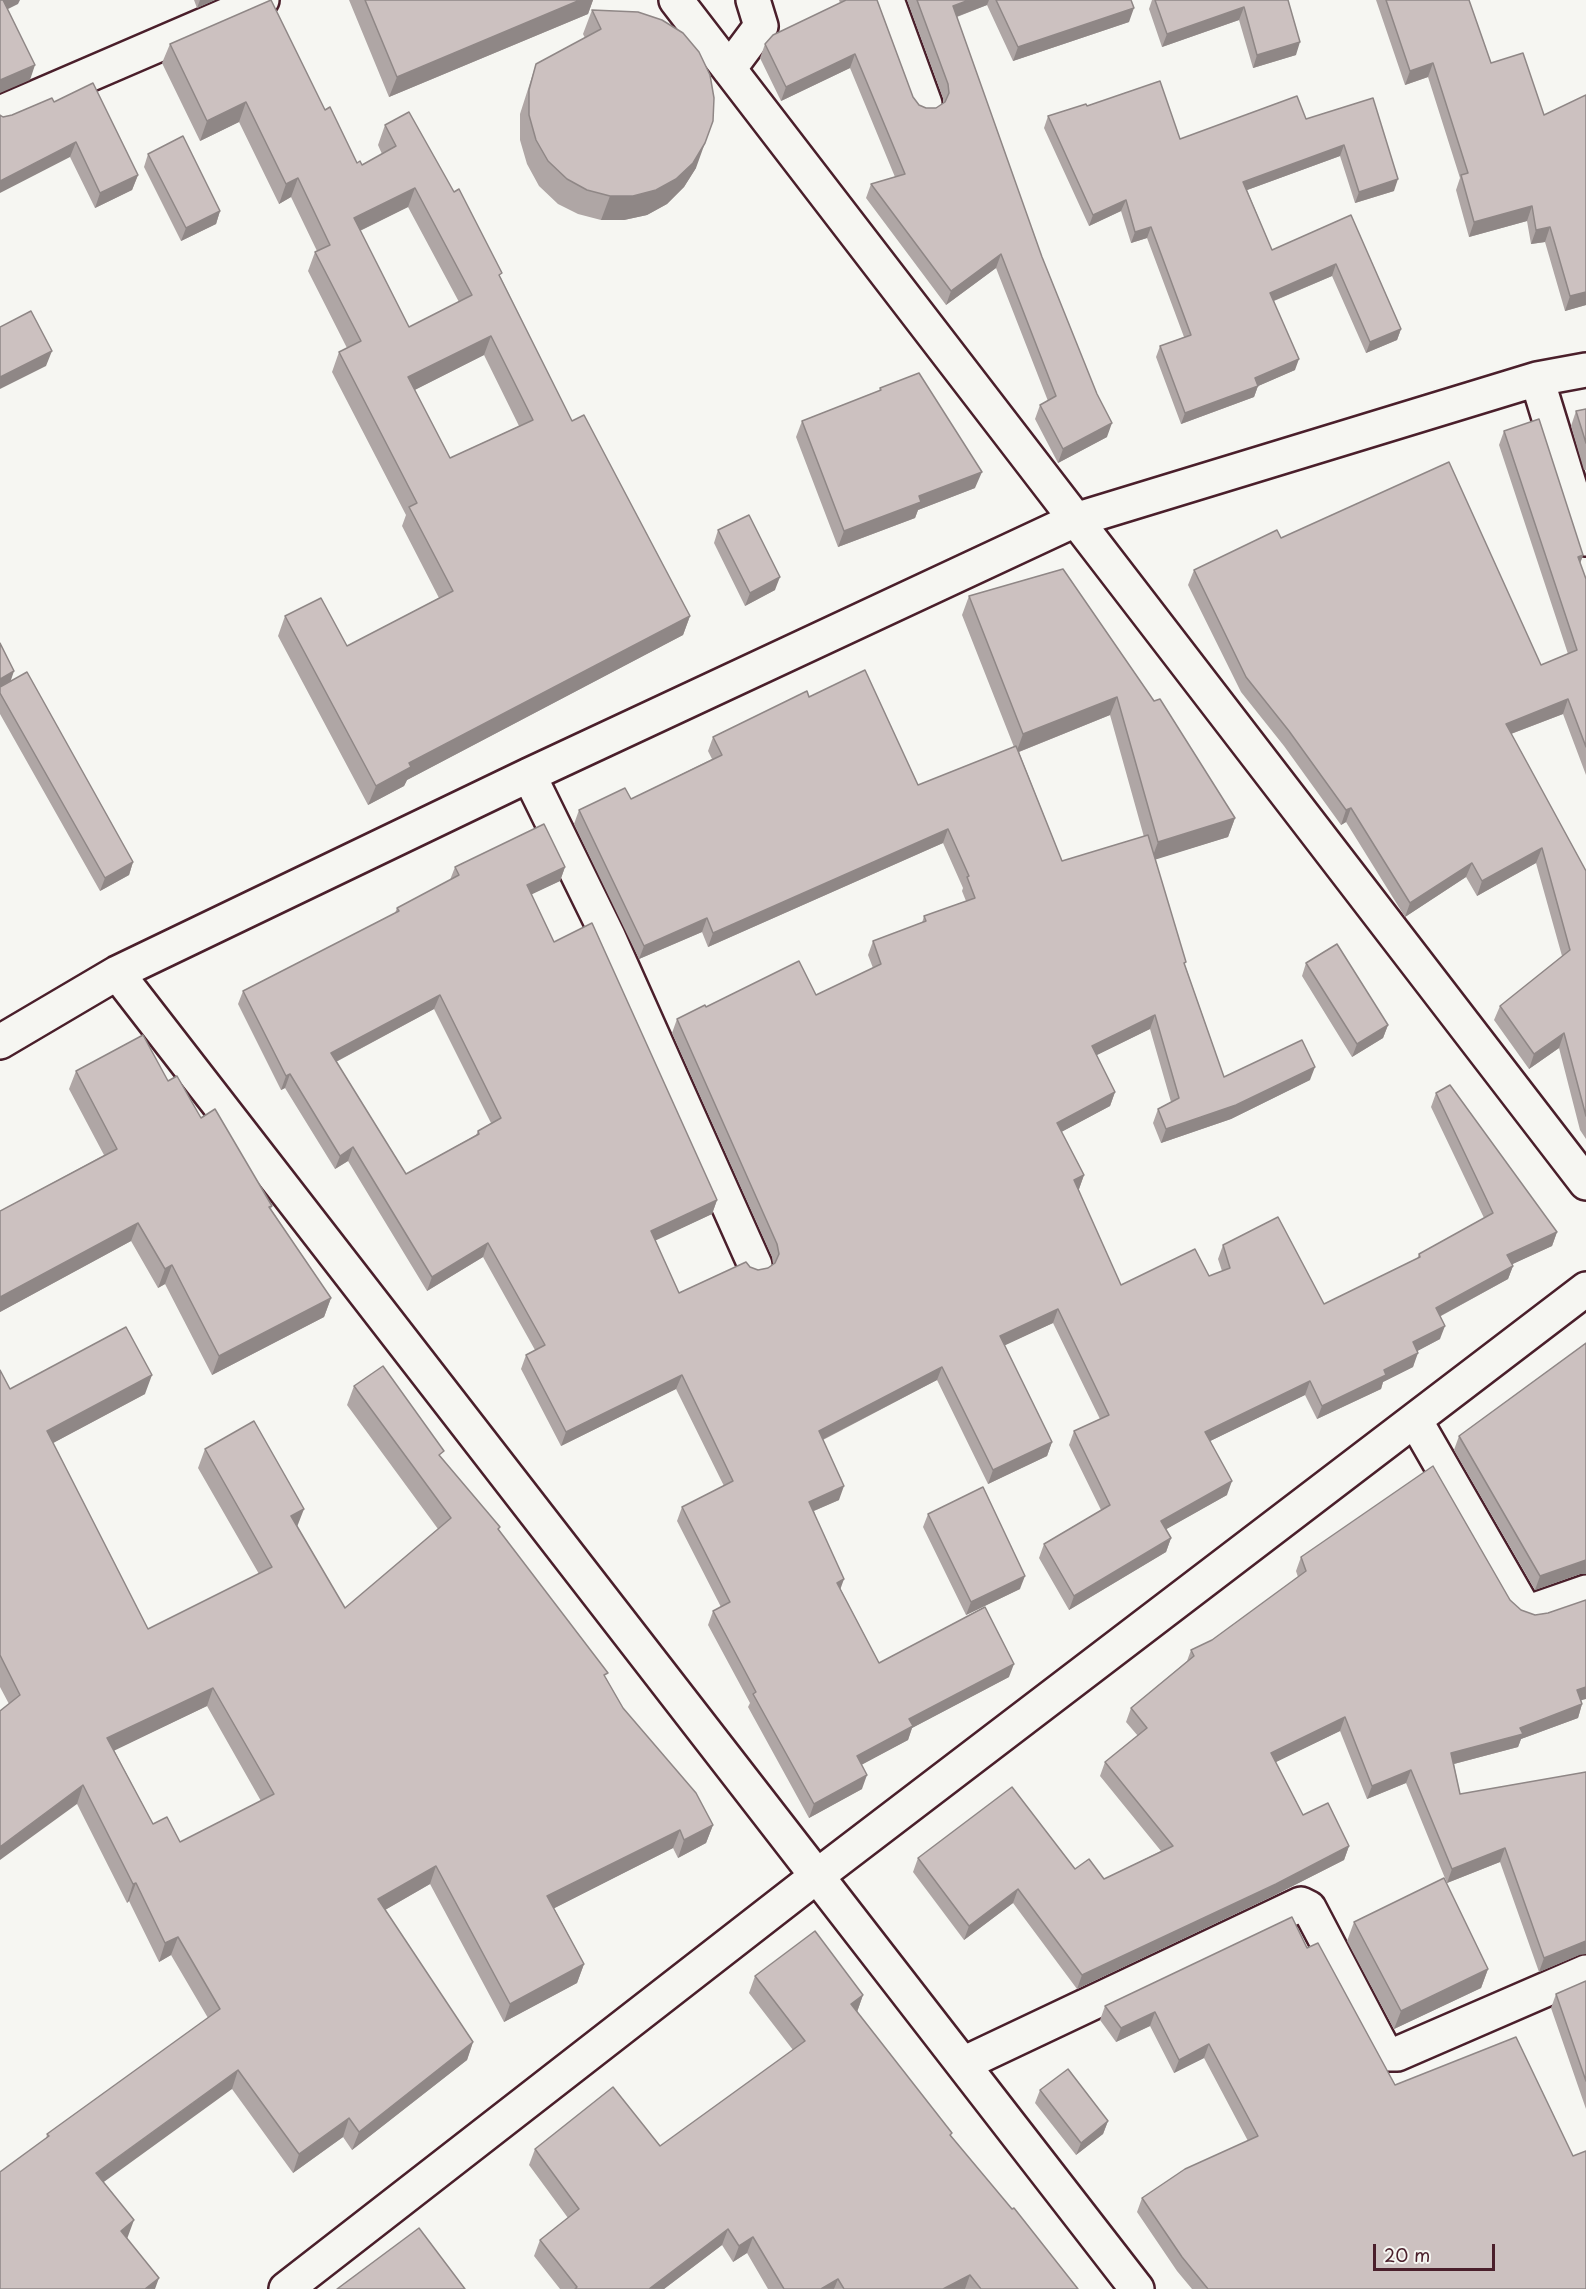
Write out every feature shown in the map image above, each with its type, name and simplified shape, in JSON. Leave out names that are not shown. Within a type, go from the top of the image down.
[{"type":"street","points":[[0,113],[262,0]]},
{"type":"street","points":[[676,0],[1586,1183]]},
{"type":"street","points":[[729,69],[761,26],[753,0]]},
{"type":"street","points":[[887,0],[925,104]]},
{"type":"street","points":[[0,1042],[117,973],[529,775],[1076,520],[1537,379],[1586,370]]},
{"type":"street","points":[[1537,379],[1586,539]]},
{"type":"street","points":[[529,775],[608,936],[755,1265]]},
{"type":"street","points":[[117,973],[1137,2289]]},
{"type":"street","points":[[286,2289],[817,1876],[1586,1289]]},
{"type":"street","points":[[1415,1420],[1521,1605],[1528,1610],[1537,1609],[1586,1592]]},
{"type":"street","points":[[963,2064],[1300,1904],[1309,1908],[1383,2049],[1389,2054],[1397,2054],[1586,1972]]},
{"type":"building","points":[[0,0],[3,0],[35,65],[0,80]]},
{"type":"building","points":[[271,0],[325,110],[330,107],[357,163],[360,161],[362,165],[396,146],[385,125],[409,112],[454,192],[459,189],[502,273],[499,275],[572,421],[584,415],[690,616],[409,763],[411,767],[376,786],[285,616],[321,598],[347,646],[453,591],[409,507],[417,503],[339,352],[361,341],[315,252],[330,245],[298,178],[286,184],[246,102],[207,121],[170,44]],"holes":[[[415,188],[472,295],[409,327],[354,218]],[[491,336],[533,420],[450,458],[408,377]]]},
{"type":"building","points":[[365,0],[580,0],[397,77]]},
{"type":"building","points":[[846,0],[877,0],[913,97],[919,105],[936,108],[945,102],[949,93],[948,84],[917,0],[969,0],[953,6],[1042,257],[1097,394],[1112,423],[1063,449],[1040,405],[1056,396],[1001,254],[951,291],[871,184],[905,174],[855,54],[786,87],[765,44],[773,35]]},
{"type":"building","points":[[996,0],[1131,0],[1134,8],[1018,47]]},
{"type":"building","points":[[1155,0],[1288,0],[1300,42],[1257,55],[1244,7],[1167,34]]},
{"type":"building","points":[[1386,0],[1469,0],[1491,63],[1523,53],[1544,115],[1586,95],[1586,292],[1570,296],[1550,227],[1536,230],[1532,206],[1474,222],[1461,175],[1468,173],[1433,63],[1410,71]]},
{"type":"building","points":[[592,10],[638,12],[662,20],[683,33],[699,52],[710,75],[714,98],[713,121],[705,143],[693,163],[676,179],[656,190],[633,196],[610,196],[587,190],[567,179],[548,161],[536,140],[529,115],[529,90],[536,64],[601,29]]},
{"type":"building","points":[[1160,81],[1180,139],[1297,96],[1306,119],[1373,98],[1398,179],[1359,192],[1344,145],[1243,182],[1272,250],[1351,215],[1401,329],[1370,342],[1336,264],[1270,293],[1299,359],[1255,378],[1258,386],[1185,413],[1160,346],[1191,335],[1151,227],[1135,232],[1126,200],[1093,215],[1048,116],[1086,104],[1087,106]]},
{"type":"building","points":[[93,83],[138,175],[100,193],[76,142],[0,181],[0,115],[3,117],[12,115],[52,98],[54,102]]},
{"type":"building","points":[[183,136],[220,211],[186,228],[148,154]]},
{"type":"building","points":[[31,311],[52,351],[0,377],[0,327]]},
{"type":"building","points":[[919,373],[982,472],[919,496],[921,502],[844,531],[802,421]]},
{"type":"building","points":[[1586,409],[1586,443],[1576,411]]},
{"type":"building","points":[[1539,419],[1583,555],[1578,557],[1586,579],[1586,747],[1568,699],[1506,724],[1586,871],[1586,1116],[1564,1033],[1534,1054],[1500,1006],[1570,950],[1542,848],[1482,881],[1472,863],[1410,903],[1351,808],[1346,810],[1289,731],[1246,677],[1194,570],[1277,530],[1281,538],[1449,462],[1541,665],[1577,650],[1504,431]]},
{"type":"building","points":[[749,515],[780,577],[750,593],[718,530]]},
{"type":"building","points":[[1063,569],[1154,701],[1160,699],[1235,818],[1158,842],[1117,697],[1023,734],[969,596]]},
{"type":"building","points":[[0,643],[14,671],[0,679]]},
{"type":"building","points":[[865,670],[918,785],[1016,746],[1062,861],[1148,835],[1186,962],[1184,963],[1224,1077],[1302,1040],[1315,1067],[1236,1105],[1166,1129],[1158,1109],[1179,1098],[1155,1015],[1092,1046],[1115,1092],[1057,1123],[1084,1175],[1074,1180],[1121,1285],[1195,1249],[1209,1276],[1230,1268],[1223,1245],[1278,1217],[1324,1304],[1420,1257],[1419,1254],[1493,1213],[1436,1093],[1450,1085],[1557,1232],[1507,1255],[1513,1266],[1436,1308],[1445,1326],[1413,1342],[1418,1353],[1384,1370],[1386,1375],[1322,1406],[1310,1381],[1205,1432],[1232,1481],[1161,1521],[1171,1538],[1074,1596],[1044,1544],[1110,1505],[1074,1431],[1109,1415],[1058,1309],[1000,1336],[1052,1442],[993,1470],[942,1367],[819,1431],[844,1486],[809,1502],[844,1579],[837,1583],[879,1663],[985,1607],[1014,1664],[909,1719],[913,1726],[857,1756],[867,1775],[814,1804],[753,1694],[756,1692],[713,1611],[730,1602],[682,1507],[733,1481],[682,1375],[566,1432],[526,1355],[545,1345],[488,1243],[432,1277],[353,1147],[340,1156],[290,1074],[286,1076],[243,991],[399,911],[397,908],[459,875],[455,867],[544,824],[565,867],[527,885],[554,942],[592,923],[717,1200],[651,1231],[679,1293],[746,1262],[750,1267],[758,1270],[768,1268],[775,1263],[779,1254],[777,1244],[677,1019],[799,961],[816,995],[881,964],[873,941],[926,921],[924,916],[975,898],[967,877],[969,876],[948,829],[713,933],[707,918],[644,946],[579,810],[625,788],[631,799],[722,755],[713,737],[807,691],[809,697]],"holes":[[[440,995],[501,1118],[478,1131],[479,1134],[406,1174],[331,1053]]]},
{"type":"building","points":[[27,672],[133,862],[105,878],[0,693],[0,687]]},
{"type":"building","points":[[1337,944],[1388,1025],[1357,1044],[1306,963]]},
{"type":"building","points":[[143,1035],[168,1081],[177,1076],[201,1118],[215,1109],[272,1206],[269,1207],[331,1298],[219,1356],[172,1265],[165,1269],[138,1223],[0,1297],[0,1211],[117,1149],[76,1071]]},
{"type":"building","points":[[126,1327],[152,1375],[47,1431],[148,1629],[272,1567],[205,1449],[254,1421],[304,1509],[291,1516],[345,1608],[451,1518],[354,1386],[383,1366],[444,1451],[439,1455],[500,1527],[498,1529],[608,1673],[604,1675],[623,1708],[696,1793],[713,1825],[684,1840],[680,1830],[547,1896],[584,1964],[510,2004],[436,1866],[378,1899],[473,2042],[359,2132],[349,2118],[299,2154],[238,2070],[96,2173],[134,2220],[121,2231],[159,2278],[145,2289],[0,2289],[0,2172],[49,2136],[47,2134],[220,2009],[178,1937],[165,1943],[136,1883],[133,1884],[83,1785],[0,1847],[0,1711],[20,1695],[0,1655],[0,1370],[10,1389]],"holes":[[[213,1688],[274,1794],[180,1842],[167,1817],[153,1824],[107,1738]]]},
{"type":"building","points":[[1586,1343],[1586,1560],[1540,1576],[1459,1436]]},
{"type":"building","points":[[1433,1466],[1510,1600],[1521,1610],[1535,1615],[1548,1613],[1586,1600],[1586,1687],[1577,1690],[1582,1704],[1520,1728],[1523,1734],[1451,1753],[1460,1794],[1586,1772],[1586,1941],[1544,1958],[1505,1848],[1452,1869],[1411,1770],[1372,1786],[1345,1717],[1271,1753],[1303,1815],[1328,1803],[1349,1846],[1276,1884],[1082,1975],[1018,1889],[969,1926],[918,1858],[1012,1787],[1075,1869],[1089,1859],[1104,1879],[1173,1846],[1105,1762],[1147,1728],[1131,1708],[1194,1656],[1191,1650],[1212,1640],[1306,1571],[1301,1557]]},
{"type":"building","points":[[983,1487],[1025,1576],[971,1602],[928,1514]]},
{"type":"building","points":[[1444,1878],[1488,1969],[1401,2011],[1354,1922]]},
{"type":"building","points":[[1292,1917],[1307,1948],[1318,1943],[1395,2085],[1516,2037],[1573,2156],[1586,2151],[1586,2289],[1208,2289],[1182,2257],[1142,2198],[1185,2169],[1258,2136],[1209,2044],[1179,2060],[1155,2012],[1121,2028],[1105,2006]]},
{"type":"building","points":[[815,1931],[863,1995],[851,2004],[952,2133],[950,2135],[1012,2209],[1014,2208],[1078,2289],[981,2289],[970,2275],[943,2289],[844,2289],[838,2279],[821,2289],[784,2289],[753,2237],[739,2246],[728,2229],[649,2289],[575,2289],[577,2287],[540,2240],[579,2209],[535,2149],[613,2087],[660,2146],[805,2041],[755,1976]]},
{"type":"building","points":[[1586,1981],[1586,2081],[1556,1994]]},
{"type":"building","points":[[1068,2069],[1108,2121],[1081,2143],[1040,2090]]},
{"type":"building","points":[[419,2228],[465,2289],[337,2289]]}]
